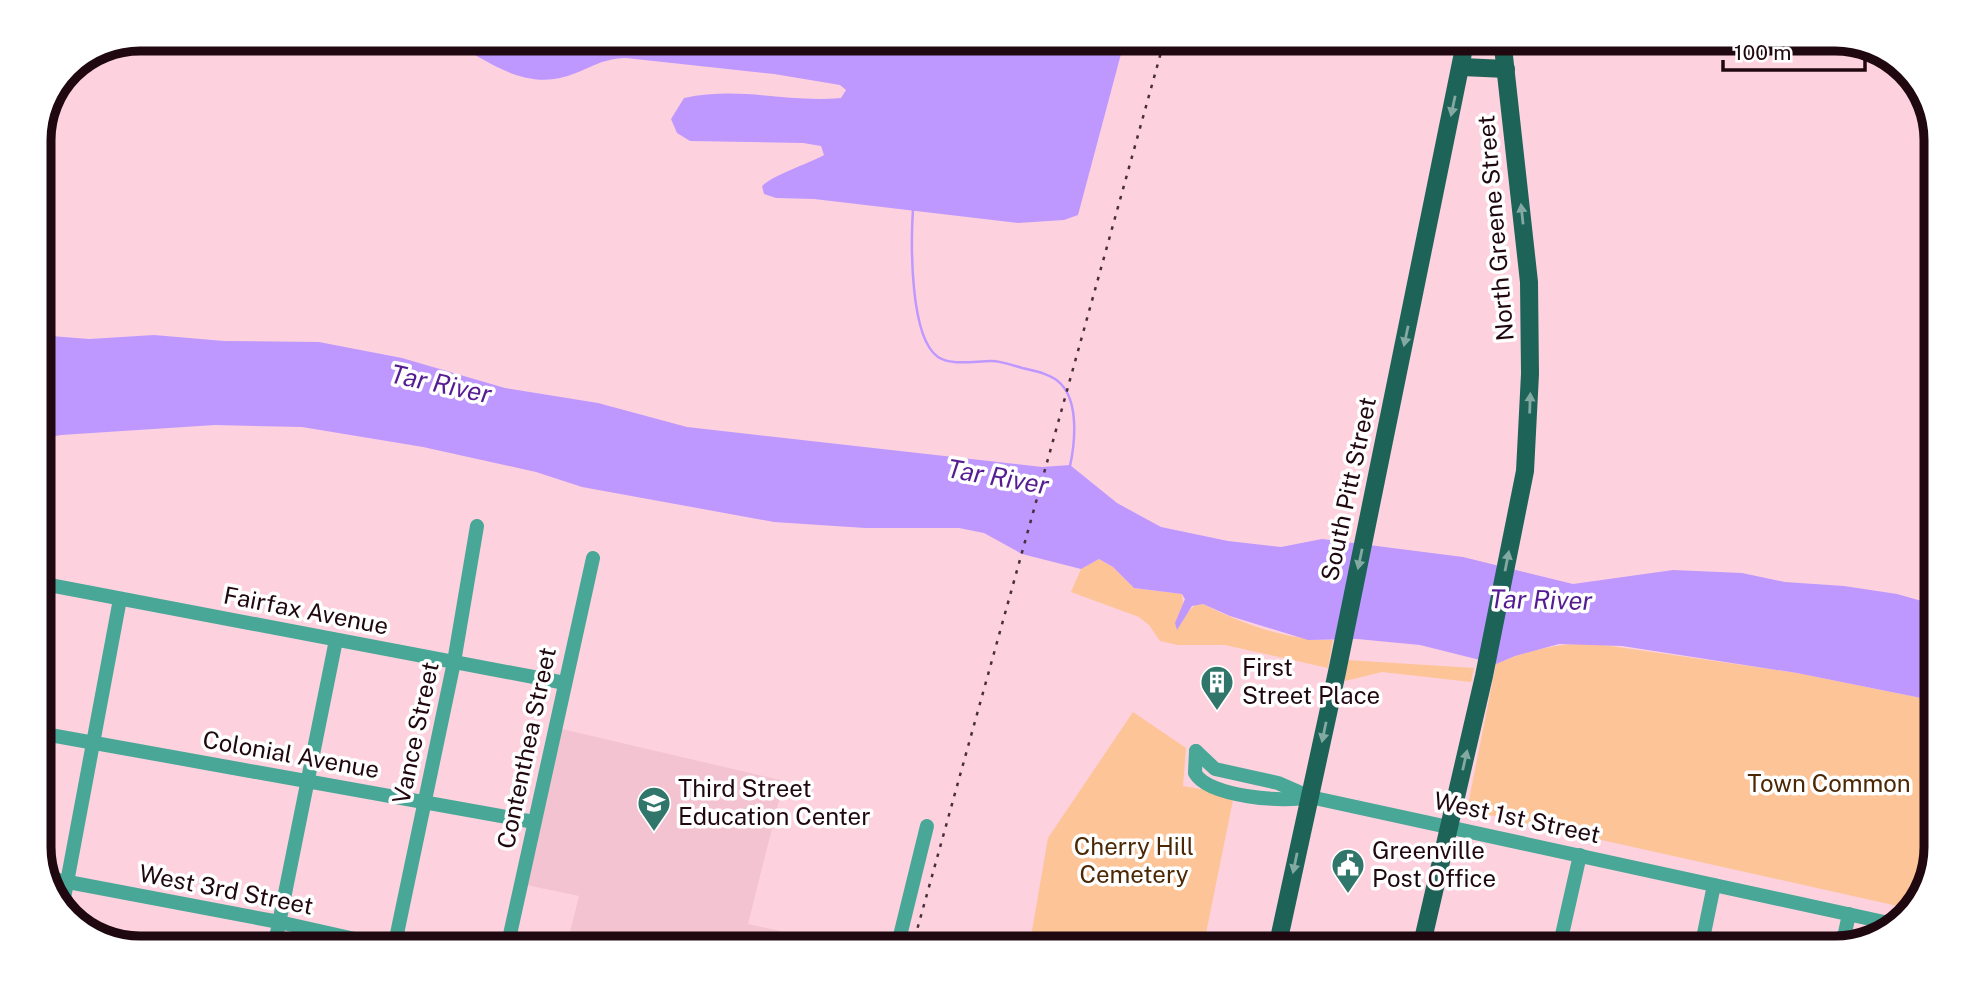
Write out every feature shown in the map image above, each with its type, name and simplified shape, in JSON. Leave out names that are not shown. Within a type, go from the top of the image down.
[{"type":"main road","name":"South Pitt Street","points":[[1280,936],[1338,667],[1464,51]]},
{"type":"main road","name":"North Greene Street","points":[[1424,936],[1484,676],[1525,471],[1531,361],[1529,282],[1504,51]]},
{"type":"main road","points":[[1462,66],[1506,69]]},
{"type":"street","name":"Vance Street","points":[[397,936],[454,662],[477,527]]},
{"type":"street","name":"Contenthea Street","points":[[510,936],[593,558]]},
{"type":"street","name":"Fairfax Avenue","points":[[51,585],[565,683]]},
{"type":"street","points":[[65,895],[120,599]]},
{"type":"street","points":[[276,936],[336,640]]},
{"type":"street","name":"Colonial Avenue","points":[[51,735],[534,822]]},
{"type":"street","points":[[1196,751],[1212,768],[1285,785],[1310,797],[1293,801],[1253,796],[1205,785],[1195,773],[1196,751]]},
{"type":"street","points":[[1197,778],[1212,768]]},
{"type":"street","points":[[1253,796],[1256,779]]},
{"type":"street","name":"West 1st Street","points":[[1310,797],[1884,922]]},
{"type":"street","points":[[900,936],[927,826]]},
{"type":"street","points":[[1562,936],[1580,855]]},
{"type":"street","name":"West 3rd Street","points":[[57,880],[341,936]]},
{"type":"street","points":[[1703,936],[1714,885]]},
{"type":"street","points":[[1844,935],[1849,914]]},
{"type":"shaded area","name":"Third Street Education Center","points":[[558,728],[784,781],[748,924],[780,931],[779,936],[569,936],[579,896],[526,885]]},
{"type":"green space","points":[[1099,559],[1113,567],[1134,588],[1182,594],[1183,604],[1189,611],[1197,603],[1203,604],[1266,630],[1300,638],[1333,640],[1328,668],[1225,645],[1178,645],[1160,641],[1149,625],[1139,617],[1071,592],[1081,569]]},
{"type":"green space","name":"Town Common","points":[[1590,643],[1797,673],[1924,699],[1924,848],[1921,871],[1909,897],[1901,907],[1467,810],[1496,664],[1519,655]]},
{"type":"green space","points":[[1347,660],[1474,668],[1471,682],[1382,672],[1345,681],[1342,672]]},
{"type":"green space","name":"Cherry Hill Cemetery","points":[[1133,712],[1186,748],[1183,786],[1234,795],[1205,936],[1031,936],[1048,838]]},
{"type":"water","points":[[468,51],[1122,51],[1078,215],[1064,220],[1018,223],[814,199],[776,198],[764,194],[762,186],[824,155],[821,146],[803,143],[690,141],[677,133],[671,119],[684,98],[744,94],[841,98],[846,90],[840,85],[774,74],[626,58],[548,80],[518,76]]},
{"type":"water","name":"Tar River","points":[[154,335],[224,341],[319,342],[402,358],[505,388],[598,403],[687,427],[1042,467],[1070,465],[1117,503],[1161,527],[1228,541],[1281,547],[1322,539],[1463,557],[1573,584],[1673,570],[1742,573],[1785,582],[1844,586],[1897,594],[1924,602],[1924,699],[1797,673],[1622,646],[1559,644],[1496,664],[1420,645],[1357,639],[1308,640],[1230,616],[1203,604],[1192,606],[1177,630],[1175,623],[1185,599],[1182,594],[1134,588],[1113,567],[1099,559],[1081,569],[1022,554],[984,533],[959,528],[865,528],[774,522],[582,487],[536,472],[423,447],[302,427],[215,425],[51,437],[51,336],[89,339]]},
{"type":"waterway","points":[[913,208],[914,287],[922,330],[929,346],[944,360],[999,362],[1043,373],[1061,384],[1067,392],[1073,412],[1074,435],[1070,466]]},
{"type":"railway","points":[[915,936],[1161,51]]},
{"type":"place","name":"First Street Place","points":[[1217,712]]},
{"type":"place","name":"Third Street Education Center","points":[[654,833]]},
{"type":"place","name":"Greenville Post Office","points":[[1348,895]]}]
